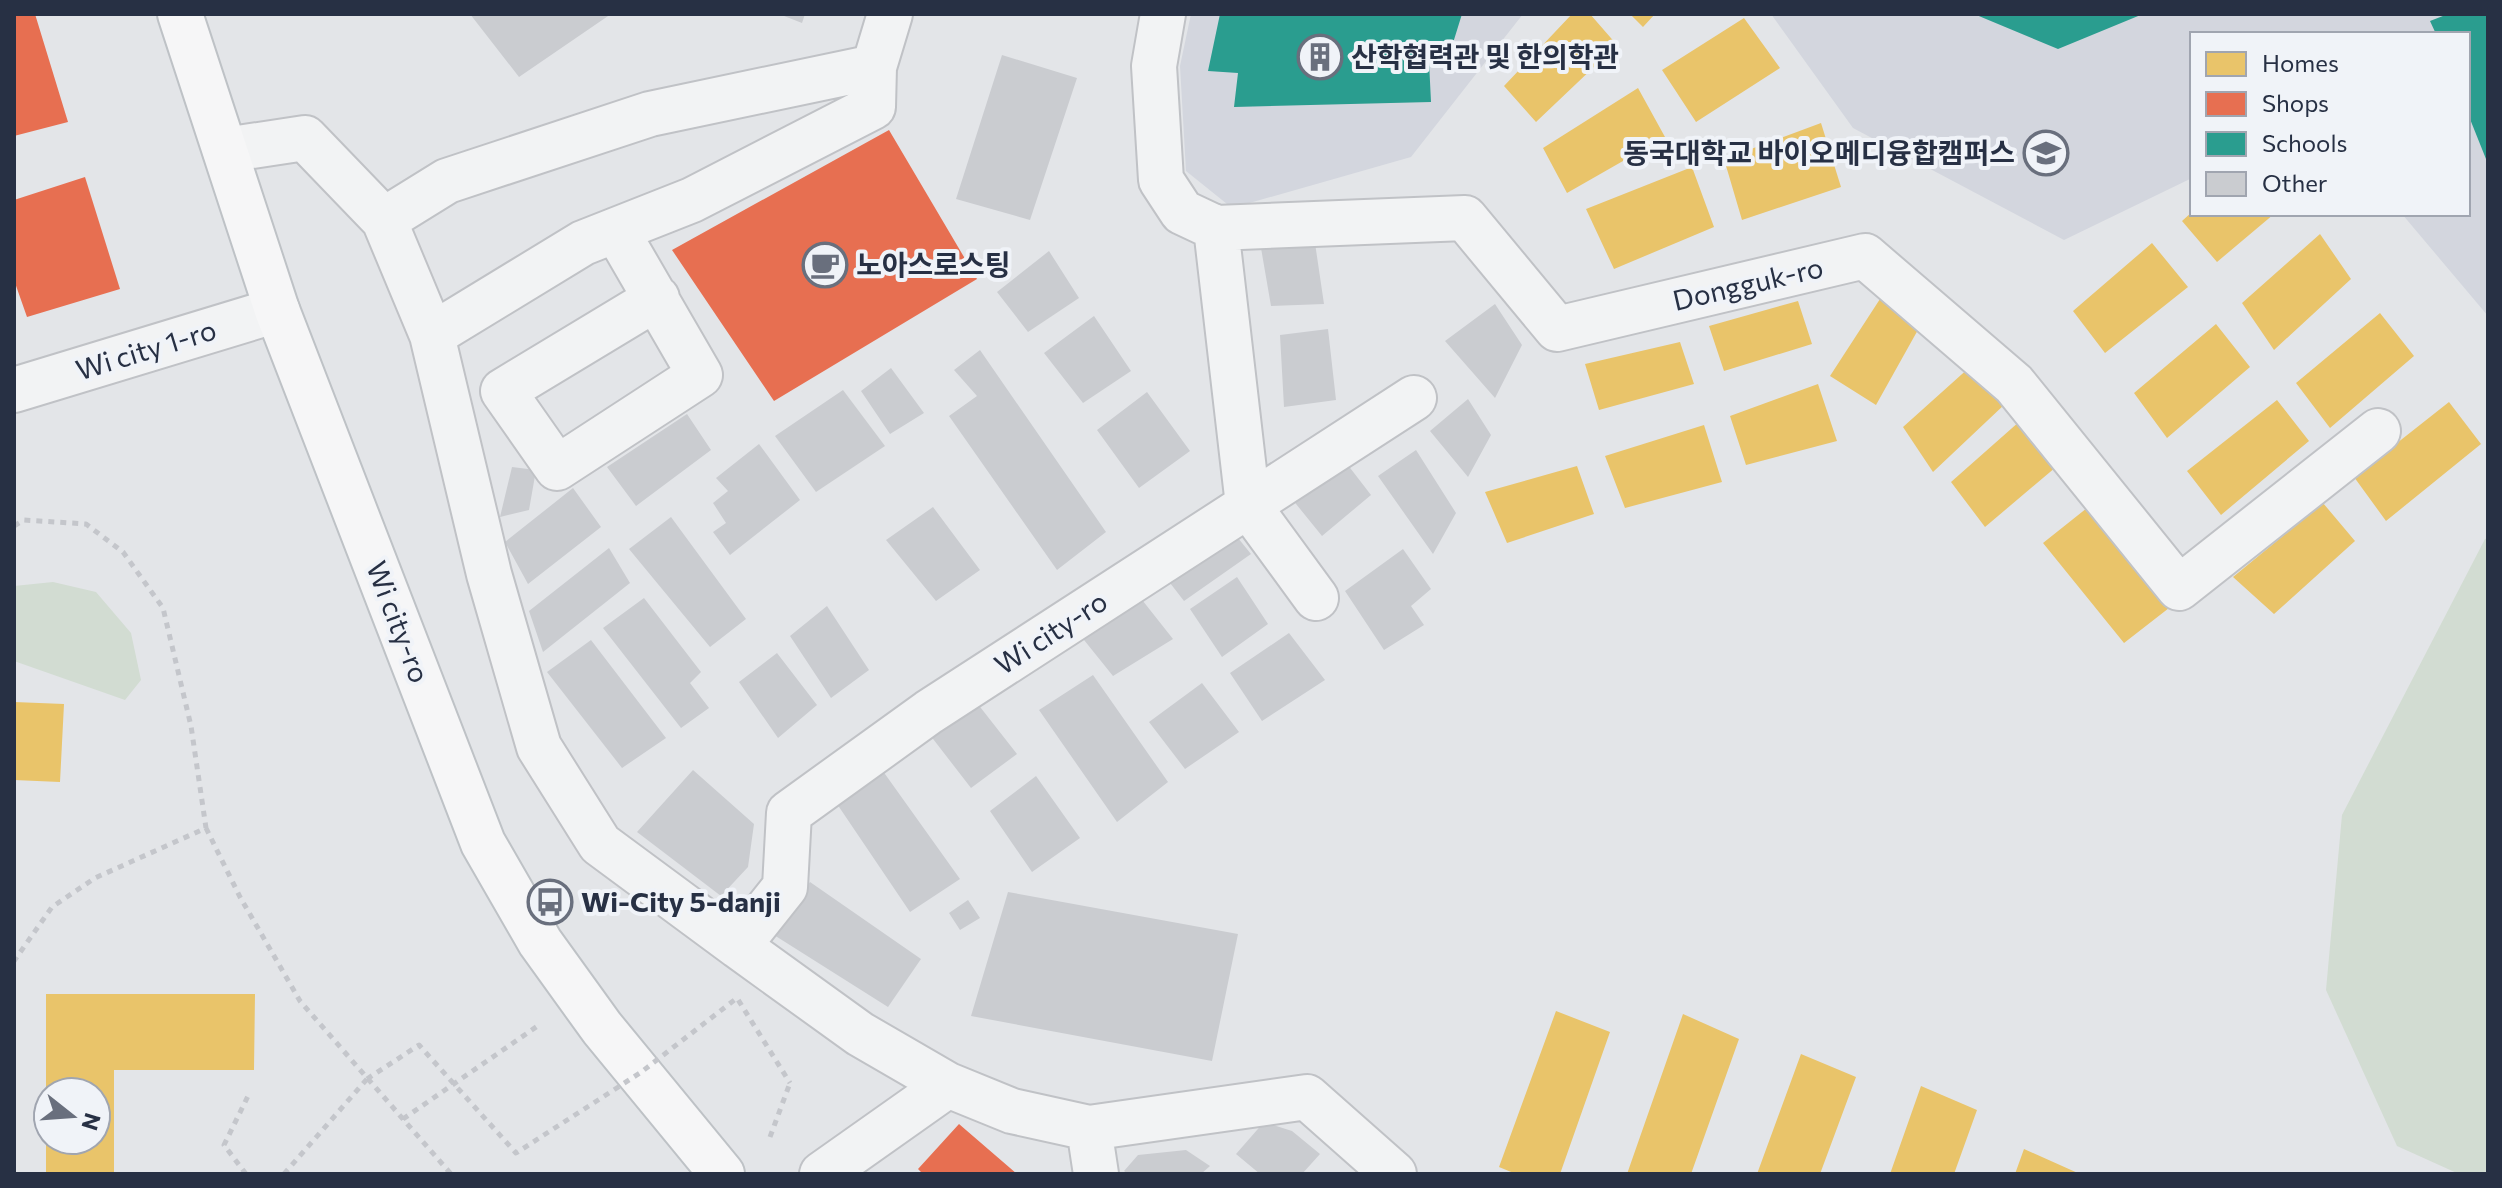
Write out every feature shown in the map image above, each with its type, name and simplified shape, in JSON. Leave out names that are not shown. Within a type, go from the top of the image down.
[{"type":"main road","name":"Wi city-ro","points":[[180,14],[277,310],[483,843],[540,942],[602,1028],[722,1174]]},
{"type":"street","points":[[432,335],[583,243],[692,200],[873,107],[874,67],[890,14]]},
{"type":"street","name":"Dongguk-ro","points":[[1163,14],[1154,66],[1161,180],[1182,212],[1216,228],[1465,218],[1557,329],[1865,256],[2014,384],[2179,588],[2378,431]]},
{"type":"street","points":[[384,220],[447,181],[650,114],[874,67]]},
{"type":"street","points":[[225,150],[305,138],[384,220],[432,335],[489,574],[539,747],[600,844],[860,1034],[948,1085],[1012,1111],[1089,1128],[1307,1097],[1394,1174]]},
{"type":"street","points":[[1216,228],[1248,505],[1316,598]]},
{"type":"street","points":[[616,230],[657,298]]},
{"type":"street","name":"Wi city 1-ro","points":[[14,390],[277,310]]},
{"type":"street","name":"Wi city-ro","points":[[738,946],[785,887],[789,813],[929,712],[1414,398]]},
{"type":"street","points":[[822,1174],[948,1085]]},
{"type":"street","points":[[1089,1128],[1096,1174]]},
{"type":"path","points":[[14,526],[24,520],[86,524],[123,552],[163,608],[191,726],[206,828],[240,897],[300,1001],[451,1174]]},
{"type":"path","points":[[14,961],[52,907],[63,899],[95,878],[206,828]]},
{"type":"path","points":[[284,1174],[367,1079],[419,1045],[516,1153],[640,1073],[737,998],[790,1083],[770,1137]]},
{"type":"path","points":[[403,1119],[539,1025]]},
{"type":"path","points":[[246,1174],[224,1145],[250,1092]]},
{"type":"shaded area","points":[[1191,14],[1523,14],[1411,157],[1232,208],[1186,171],[1180,66]]},
{"type":"shaded area","name":"동국대학교 바이오메디융합캠퍼스","points":[[1771,14],[2488,14],[2488,316],[2404,216],[2470,216],[2470,32],[2190,32],[2190,179],[2064,240],[1853,128]]},
{"type":"shaded area","points":[[2488,538],[2488,1174],[2459,1174],[2397,1146],[2326,990],[2342,815]]},
{"type":"shaded area","points":[[53,582],[96,592],[131,633],[141,680],[125,700],[14,661],[14,586]]},
{"type":"building: Homes","points":[[1572,14],[1590,14],[1617,45],[1536,122],[1504,86]]},
{"type":"building: Homes","points":[[1630,14],[1655,14],[1643,27]]},
{"type":"building: Homes","points":[[1744,18],[1780,68],[1696,122],[1662,70]]},
{"type":"building: Homes","points":[[1638,88],[1665,137],[1567,193],[1543,148]]},
{"type":"building: Homes","points":[[1821,123],[1841,187],[1742,220],[1724,159]]},
{"type":"building: Homes","points":[[1692,167],[1714,227],[1614,269],[1586,209]]},
{"type":"building: Homes","points":[[2190,214],[2272,216],[2217,262],[2182,221]]},
{"type":"building: Homes","points":[[2320,234],[2351,279],[2274,350],[2242,303]]},
{"type":"building: Homes","points":[[2152,243],[2188,287],[2105,353],[2073,311]]},
{"type":"building: Homes","points":[[1880,299],[1919,328],[1876,405],[1830,376]]},
{"type":"building: Homes","points":[[1798,301],[1812,344],[1724,371],[1709,326]]},
{"type":"building: Homes","points":[[2380,313],[2414,356],[2330,428],[2296,383]]},
{"type":"building: Homes","points":[[2216,324],[2250,367],[2167,438],[2134,393]]},
{"type":"building: Homes","points":[[1680,342],[1694,384],[1599,410],[1585,364]]},
{"type":"building: Homes","points":[[1971,366],[2005,404],[1933,472],[1903,427]]},
{"type":"building: Homes","points":[[1818,384],[1837,441],[1746,465],[1730,416]]},
{"type":"building: Homes","points":[[2277,400],[2309,441],[2221,515],[2187,471]]},
{"type":"building: Homes","points":[[2449,402],[2481,444],[2386,521],[2354,477]]},
{"type":"building: Homes","points":[[2020,421],[2056,467],[1985,527],[1951,482]]},
{"type":"building: Homes","points":[[1704,425],[1722,482],[1625,508],[1605,456]]},
{"type":"building: Homes","points":[[1577,466],[1594,514],[1507,543],[1485,492]]},
{"type":"building: Homes","points":[[2323,503],[2355,541],[2274,614],[2233,577]]},
{"type":"building: Homes","points":[[2087,508],[2169,608],[2124,643],[2043,543]]},
{"type":"building: Homes","points":[[14,702],[64,704],[60,782],[14,780]]},
{"type":"building: Homes","points":[[46,994],[255,994],[254,1070],[114,1070],[114,1174],[46,1174],[46,1156],[112,1156],[112,1076],[46,1076]]},
{"type":"building: Homes","points":[[1556,1011],[1610,1032],[1560,1174],[1516,1174],[1499,1167]]},
{"type":"building: Homes","points":[[1683,1014],[1739,1039],[1691,1174],[1627,1174]]},
{"type":"building: Homes","points":[[1801,1054],[1856,1077],[1820,1174],[1757,1174]]},
{"type":"building: Homes","points":[[1921,1086],[1977,1110],[1954,1174],[1890,1174]]},
{"type":"building: Homes","points":[[2024,1149],[2080,1174],[2015,1174]]},
{"type":"building: Shops","points":[[35,14],[68,122],[14,136],[14,16]]},
{"type":"building: Shops","name":"노아스로스팅","points":[[889,130],[977,279],[774,401],[672,250]]},
{"type":"building: Shops","points":[[85,177],[120,289],[27,317],[14,280],[14,200]]},
{"type":"building: Shops","points":[[959,1124],[1017,1174],[923,1174],[918,1169]]},
{"type":"building: Schools","name":"산학협력관 및 한의학관","points":[[1220,14],[1462,14],[1453,43],[1428,41],[1431,102],[1234,107],[1238,73],[1208,71]]},
{"type":"building: Schools","points":[[1974,14],[2143,14],[2058,49]]},
{"type":"building: Schools","points":[[2448,14],[2488,14],[2488,164],[2470,119],[2470,32],[2435,32],[2430,21]]},
{"type":"building: Other","points":[[470,14],[611,14],[519,77]]},
{"type":"building: Other","points":[[779,14],[805,14],[802,23]]},
{"type":"building: Other","points":[[1002,55],[1077,78],[1030,220],[956,199]]},
{"type":"building: Other","points":[[1315,243],[1324,304],[1271,306],[1261,248]]},
{"type":"building: Other","points":[[1049,251],[1079,298],[1028,332],[997,292]]},
{"type":"building: Other","points":[[1495,304],[1522,345],[1495,398],[1445,341]]},
{"type":"building: Other","points":[[1094,316],[1131,371],[1083,403],[1044,353]]},
{"type":"building: Other","points":[[1328,329],[1336,400],[1284,407],[1280,335]]},
{"type":"building: Other","points":[[980,350],[1106,532],[1057,570],[949,416],[977,396],[954,370]]},
{"type":"building: Other","points":[[891,368],[924,413],[890,434],[861,391]]},
{"type":"building: Other","points":[[843,390],[885,446],[816,492],[775,436]]},
{"type":"building: Other","points":[[1147,392],[1190,451],[1139,488],[1097,430]]},
{"type":"building: Other","points":[[1468,399],[1491,435],[1468,477],[1430,431]]},
{"type":"building: Other","points":[[687,414],[711,450],[636,506],[607,467]]},
{"type":"building: Other","points":[[759,444],[800,500],[730,555],[713,532],[726,523],[713,503],[728,491],[716,478]]},
{"type":"building: Other","points":[[1416,450],[1456,513],[1433,554],[1378,476]]},
{"type":"building: Other","points":[[1344,460],[1371,495],[1322,536],[1292,499]]},
{"type":"building: Other","points":[[512,467],[536,470],[529,510],[500,517]]},
{"type":"building: Other","points":[[573,488],[601,527],[528,584],[505,542]]},
{"type":"building: Other","points":[[933,507],[980,570],[936,601],[886,540]]},
{"type":"building: Other","points":[[671,517],[746,619],[710,647],[629,549]]},
{"type":"building: Other","points":[[1229,527],[1251,554],[1184,601],[1160,570]]},
{"type":"building: Other","points":[[609,548],[630,583],[543,652],[529,611]]},
{"type":"building: Other","points":[[1403,549],[1431,589],[1411,606],[1424,625],[1384,650],[1345,591]]},
{"type":"building: Other","points":[[1237,577],[1268,624],[1222,657],[1190,609]]},
{"type":"building: Other","points":[[1139,596],[1173,639],[1113,676],[1080,635]]},
{"type":"building: Other","points":[[644,598],[701,672],[690,683],[709,708],[681,728],[603,628]]},
{"type":"building: Other","points":[[827,606],[869,670],[831,698],[790,636]]},
{"type":"building: Other","points":[[1289,633],[1325,680],[1262,721],[1230,673]]},
{"type":"building: Other","points":[[591,640],[666,738],[622,768],[547,672]]},
{"type":"building: Other","points":[[777,653],[817,705],[778,738],[739,682]]},
{"type":"building: Other","points":[[1093,675],[1168,782],[1117,822],[1039,710]]},
{"type":"building: Other","points":[[1202,683],[1239,732],[1185,769],[1149,722]]},
{"type":"building: Other","points":[[977,703],[1017,754],[971,788],[930,735]]},
{"type":"building: Other","points":[[880,767],[960,879],[910,912],[833,798]]},
{"type":"building: Other","points":[[693,770],[754,824],[748,867],[721,896],[637,832]]},
{"type":"building: Other","points":[[1036,776],[1080,838],[1032,872],[990,811]]},
{"type":"building: Other","points":[[810,882],[921,959],[888,1007],[774,935]]},
{"type":"building: Other","points":[[1008,892],[1238,934],[1212,1061],[971,1016]]},
{"type":"building: Other","points":[[968,900],[980,918],[960,930],[949,913]]},
{"type":"building: Other","points":[[1264,1122],[1292,1131],[1320,1154],[1302,1174],[1260,1174],[1236,1154]]},
{"type":"building: Other","points":[[1186,1150],[1210,1166],[1201,1174],[1128,1174],[1124,1171],[1138,1155]]},
{"type":"place","name":"산학협력관 및 한의학관","points":[[1320,57]]},
{"type":"place","name":"동국대학교 바이오메디융합캠퍼스","points":[[2046,153]]},
{"type":"place","name":"노아스로스팅","points":[[825,265]]},
{"type":"place","name":"Wi-City 5-danji","points":[[550,902]]}]
